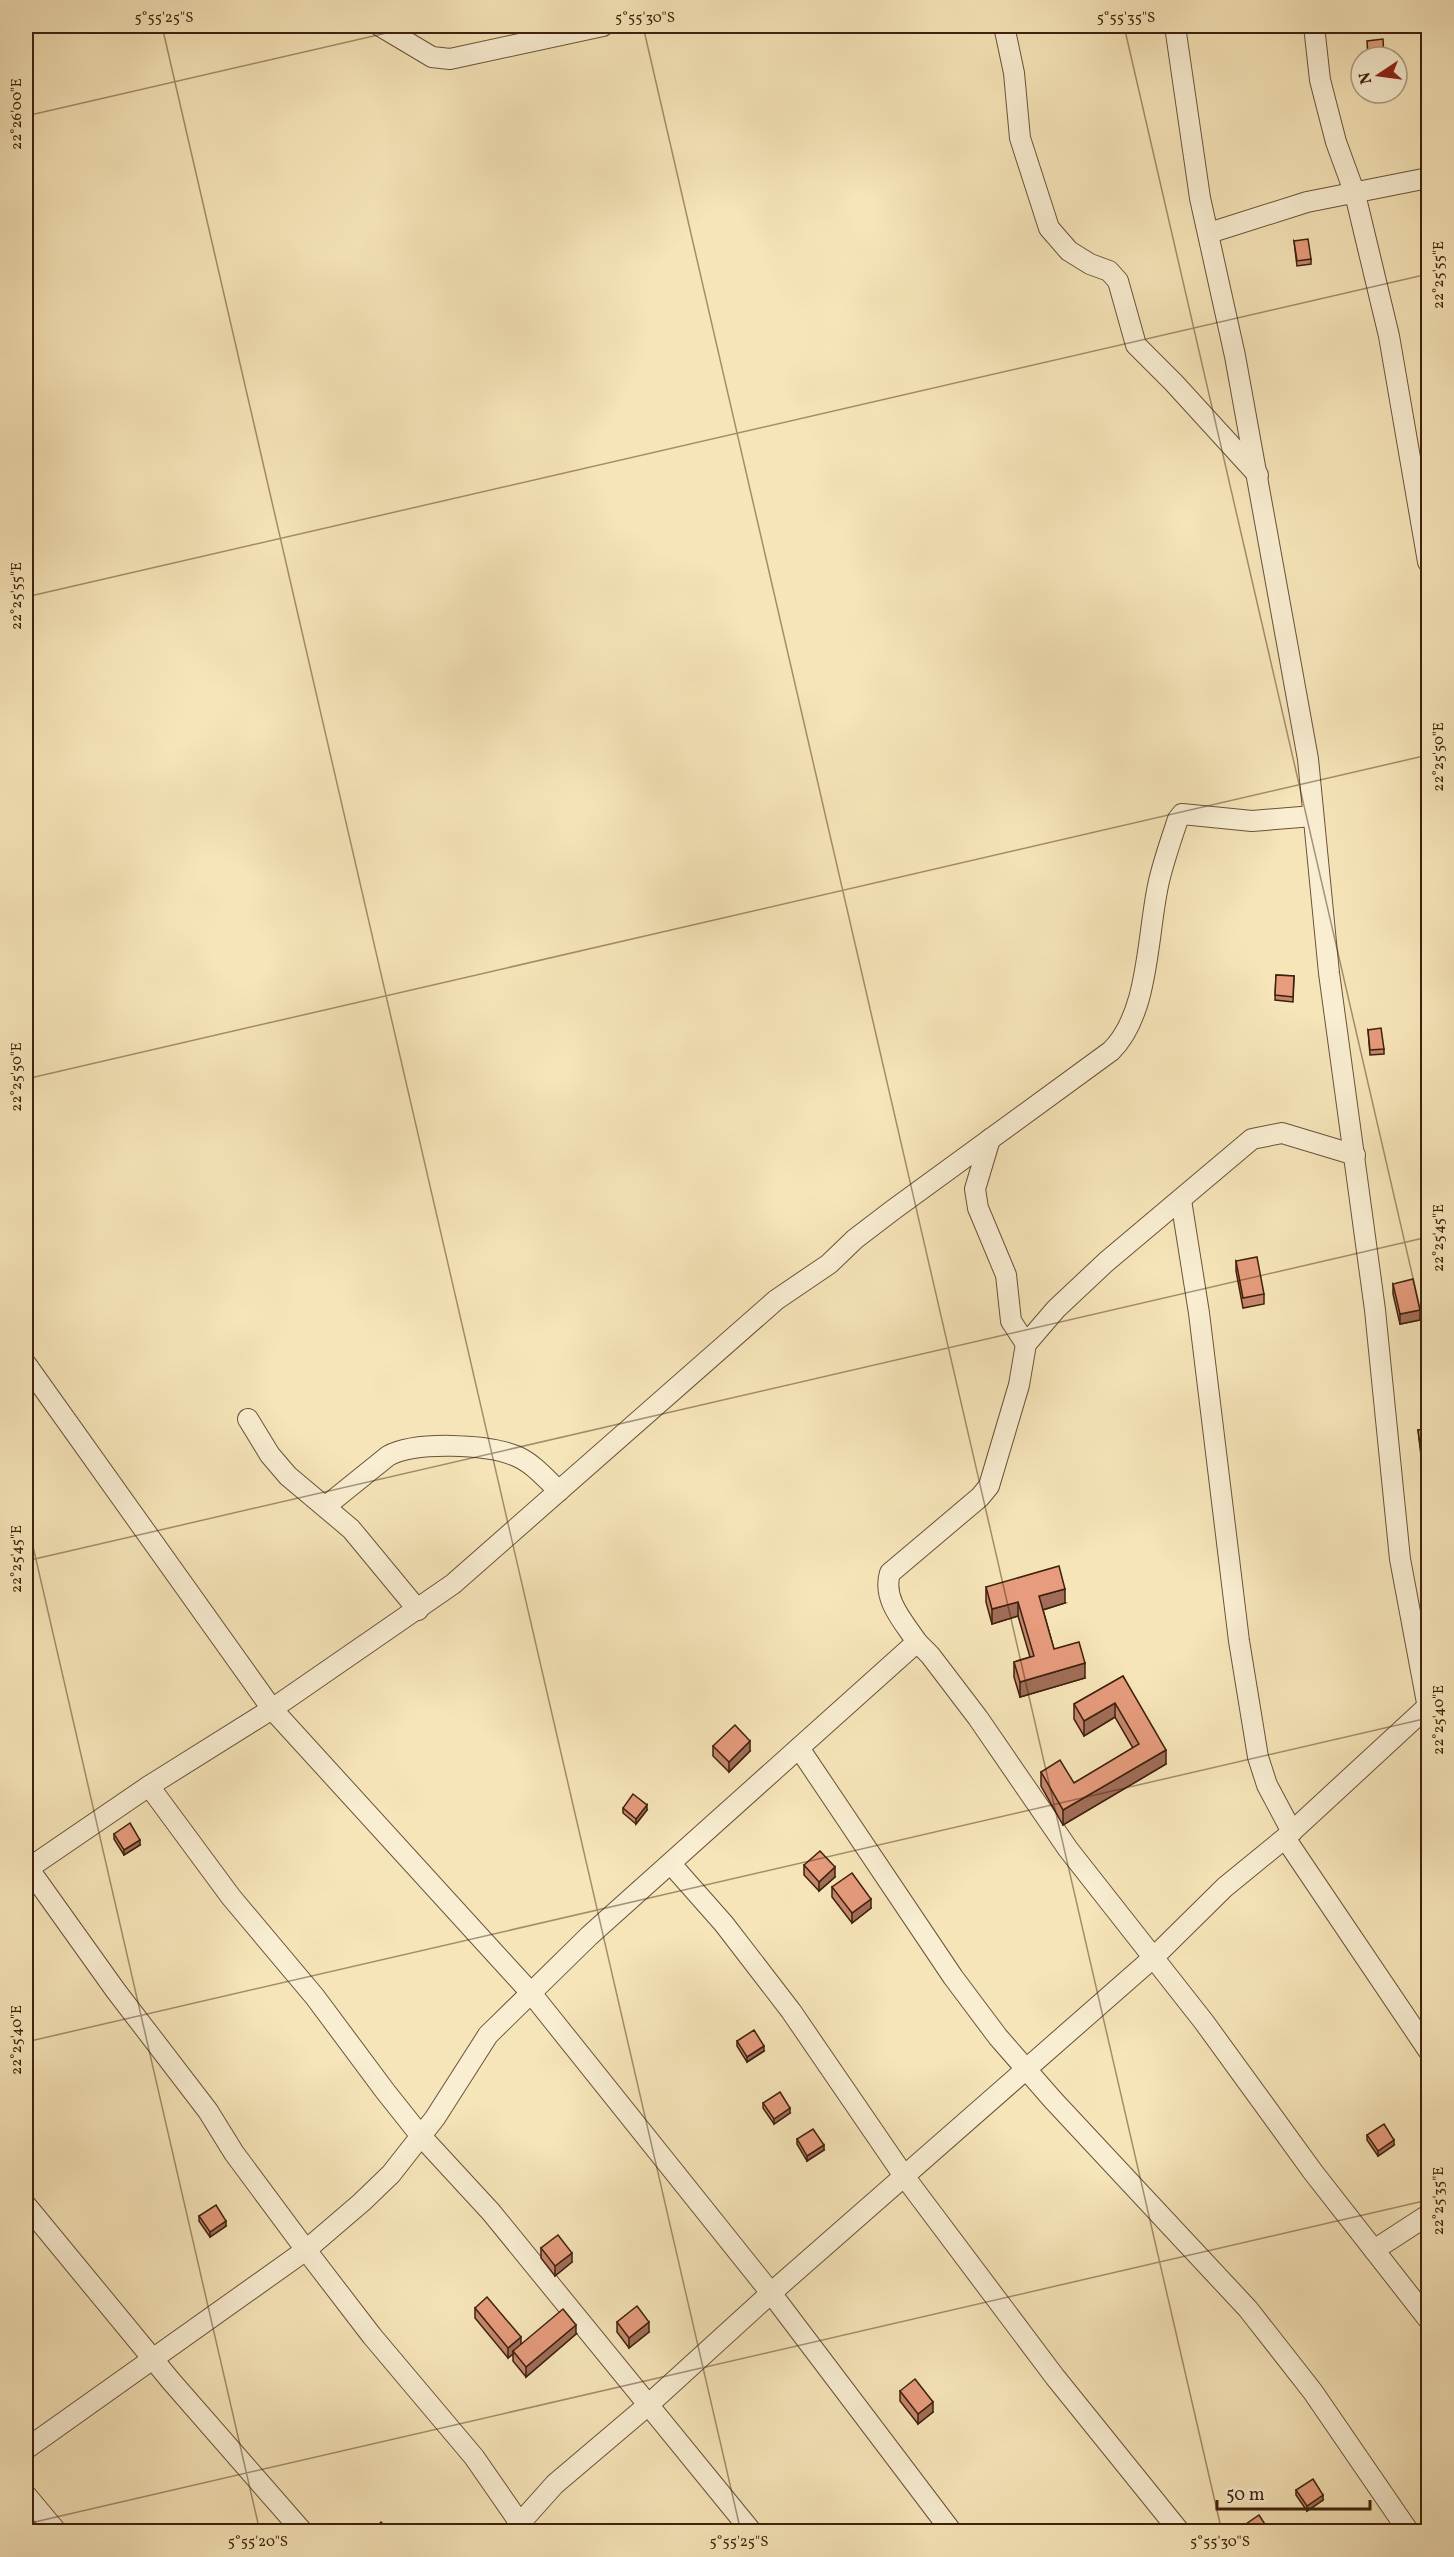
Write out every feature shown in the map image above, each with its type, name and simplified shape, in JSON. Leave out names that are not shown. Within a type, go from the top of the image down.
[{"type":"street","points":[[380,26],[432,57],[450,59],[603,26]]},
{"type":"street","points":[[1004,26],[1014,73],[1020,138],[1049,228],[1069,251],[1090,264],[1109,271],[1118,281],[1136,345],[1174,382],[1258,475]]},
{"type":"street","points":[[1175,26],[1200,198],[1209,232],[1258,475],[1308,759],[1329,973],[1355,1155],[1385,1397],[1400,1559],[1428,1707],[1288,1835],[1225,1887],[1154,1957],[771,2293],[647,2406],[555,2484],[519,2529],[474,2457],[372,2336],[306,2250],[234,2153],[208,2111],[26,1868],[149,1786],[272,1709],[453,1584],[776,1300],[829,1264],[863,1233],[1111,1051],[1128,1028],[1139,998],[1159,881],[1178,819],[1182,814],[1252,821],[1313,816]]},
{"type":"street","points":[[1314,26],[1320,80],[1336,142],[1355,194],[1389,336],[1428,562]]},
{"type":"street","points":[[1209,232],[1307,202],[1428,178]]},
{"type":"street","points":[[1355,1155],[1323,1148],[1294,1135],[1282,1133],[1263,1136],[1242,1146],[1056,1309],[1026,1344],[1019,1385],[989,1486],[980,1497],[890,1573],[886,1585],[891,1602],[917,1642],[930,1654],[978,1718],[1068,1849],[1154,1957],[1428,2319]]},
{"type":"street","points":[[975,1189],[990,1139]]},
{"type":"street","points":[[955,1166],[975,1189],[984,1228],[1006,1275],[1011,1321],[1026,1344]]},
{"type":"street","points":[[1181,1200],[1199,1313],[1239,1641],[1258,1757],[1288,1835],[1428,2050]]},
{"type":"street","points":[[26,1364],[272,1709],[531,1993],[771,2293],[952,2532]]},
{"type":"street","points":[[248,1419],[270,1455],[288,1476],[351,1529],[418,1610]]},
{"type":"street","points":[[326,1506],[388,1456],[400,1449],[418,1446],[505,1452],[526,1462],[559,1491]]},
{"type":"street","points":[[26,2449],[152,2357],[306,2250],[391,2174],[459,2083],[488,2036],[531,1993],[763,1777],[799,1748],[917,1642]]},
{"type":"street","points":[[799,1748],[953,1977],[998,2037],[1028,2068],[1053,2100],[1248,2309],[1283,2352],[1409,2532]]},
{"type":"street","points":[[149,1786],[231,1897],[315,1997],[420,2135],[491,2212],[752,2532]]},
{"type":"street","points":[[671,1864],[724,1924],[791,2011],[904,2176],[1055,2377],[1180,2532]]},
{"type":"street","points":[[26,2205],[171,2382],[303,2532]]},
{"type":"street","points":[[1374,2250],[1428,2215]]},
{"type":"street","points":[[26,2494],[57,2532]]},
{"type":"building","points":[[1383,39],[1383,45],[1367,45],[1367,41]]},
{"type":"building","points":[[1308,239],[1311,259],[1297,261],[1294,241]]},
{"type":"building","points":[[1276,975],[1294,976],[1293,997],[1275,995]]},
{"type":"building","points":[[1381,1028],[1384,1049],[1370,1050],[1368,1030]]},
{"type":"building","points":[[1257,1257],[1264,1294],[1243,1298],[1236,1261]]},
{"type":"building","points":[[1413,1279],[1420,1310],[1400,1314],[1393,1284]]},
{"type":"building","points":[[1428,1429],[1428,1450],[1421,1451],[1418,1430]]},
{"type":"building","points":[[1059,1566],[1065,1589],[1039,1596],[1054,1649],[1079,1642],[1085,1663],[1020,1682],[1014,1662],[1034,1656],[1018,1602],[992,1609],[986,1587]]},
{"type":"building","points":[[1428,1579],[1428,1607],[1421,1581]]},
{"type":"building","points":[[1123,1676],[1166,1750],[1063,1810],[1041,1772],[1060,1760],[1074,1783],[1139,1744],[1115,1703],[1084,1721],[1074,1704]]},
{"type":"building","points":[[735,1725],[750,1741],[729,1762],[713,1746]]},
{"type":"building","points":[[633,1794],[647,1805],[636,1819],[623,1808]]},
{"type":"building","points":[[130,1823],[140,1840],[124,1850],[114,1834]]},
{"type":"building","points":[[820,1851],[835,1867],[819,1882],[804,1865]]},
{"type":"building","points":[[852,1873],[871,1899],[852,1913],[832,1887]]},
{"type":"building","points":[[754,2030],[764,2046],[747,2057],[737,2041]]},
{"type":"building","points":[[780,2092],[790,2108],[774,2119],[763,2103]]},
{"type":"building","points":[[1384,2124],[1394,2140],[1378,2151],[1367,2135]]},
{"type":"building","points":[[813,2129],[824,2145],[807,2156],[797,2139]]},
{"type":"building","points":[[216,2205],[226,2221],[210,2232],[199,2216]]},
{"type":"building","points":[[558,2235],[572,2253],[555,2266],[541,2248]]},
{"type":"building","points":[[487,2297],[521,2337],[508,2348],[475,2308]]},
{"type":"building","points":[[637,2306],[649,2322],[629,2338],[617,2322]]},
{"type":"building","points":[[563,2309],[576,2325],[526,2367],[513,2351]]},
{"type":"building","points":[[915,2379],[933,2402],[918,2414],[900,2391]]},
{"type":"building","points":[[1313,2479],[1323,2495],[1307,2506],[1296,2490]]},
{"type":"building","points":[[1259,2515],[1270,2532],[1246,2532],[1243,2526]]},
{"type":"building","points":[[381,2522],[391,2532],[372,2532]]}]
